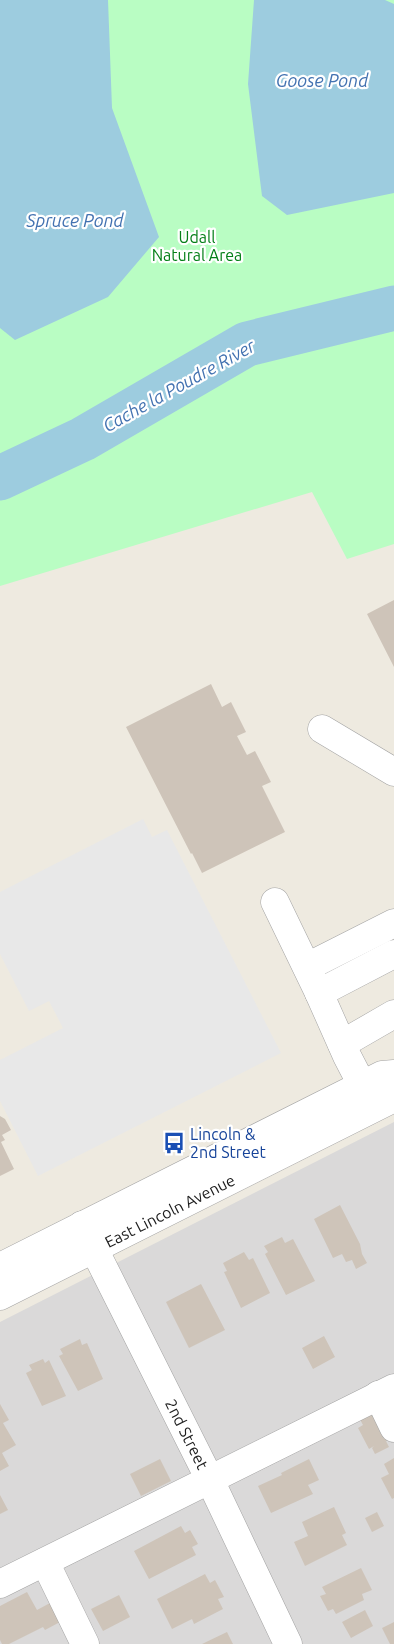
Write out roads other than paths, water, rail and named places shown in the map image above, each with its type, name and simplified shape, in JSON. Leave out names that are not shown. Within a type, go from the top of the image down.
[{"type":"street","points":[[322,729],[394,772]]},
{"type":"street","points":[[274,902],[319,992],[362,1085]]},
{"type":"street","points":[[306,967],[394,923]]},
{"type":"street","points":[[319,992],[394,954]]},
{"type":"street","points":[[342,1044],[394,1014]]},
{"type":"street","name":"East Lincoln Avenue","points":[[0,1296],[88,1237],[362,1085],[382,1075],[394,1074]]},
{"type":"street","name":"East Lincoln Avenue","points":[[0,1267],[88,1237],[394,1098]]},
{"type":"street","name":"2nd Street","points":[[88,1237],[210,1480],[288,1644]]},
{"type":"street","points":[[0,1584],[386,1392],[394,1428]]},
{"type":"street","points":[[45,1562],[85,1644]]},
{"type":"water","name":"Spruce Pond","points":[[0,0],[108,0],[112,108],[159,237],[108,297],[15,340],[0,328]]},
{"type":"water","name":"Goose Pond","points":[[254,0],[385,0],[394,4],[394,193],[287,215],[262,196],[248,84]]},
{"type":"waterway","name":"Cache la Poudre River","points":[[0,478],[83,439],[247,344],[394,308]]},
{"type":"place","name":"Lincoln & 2nd Street","points":[[174,1143]]},
{"type":"park label","name":"Udall Natural Area","points":[[197,246]]}]
